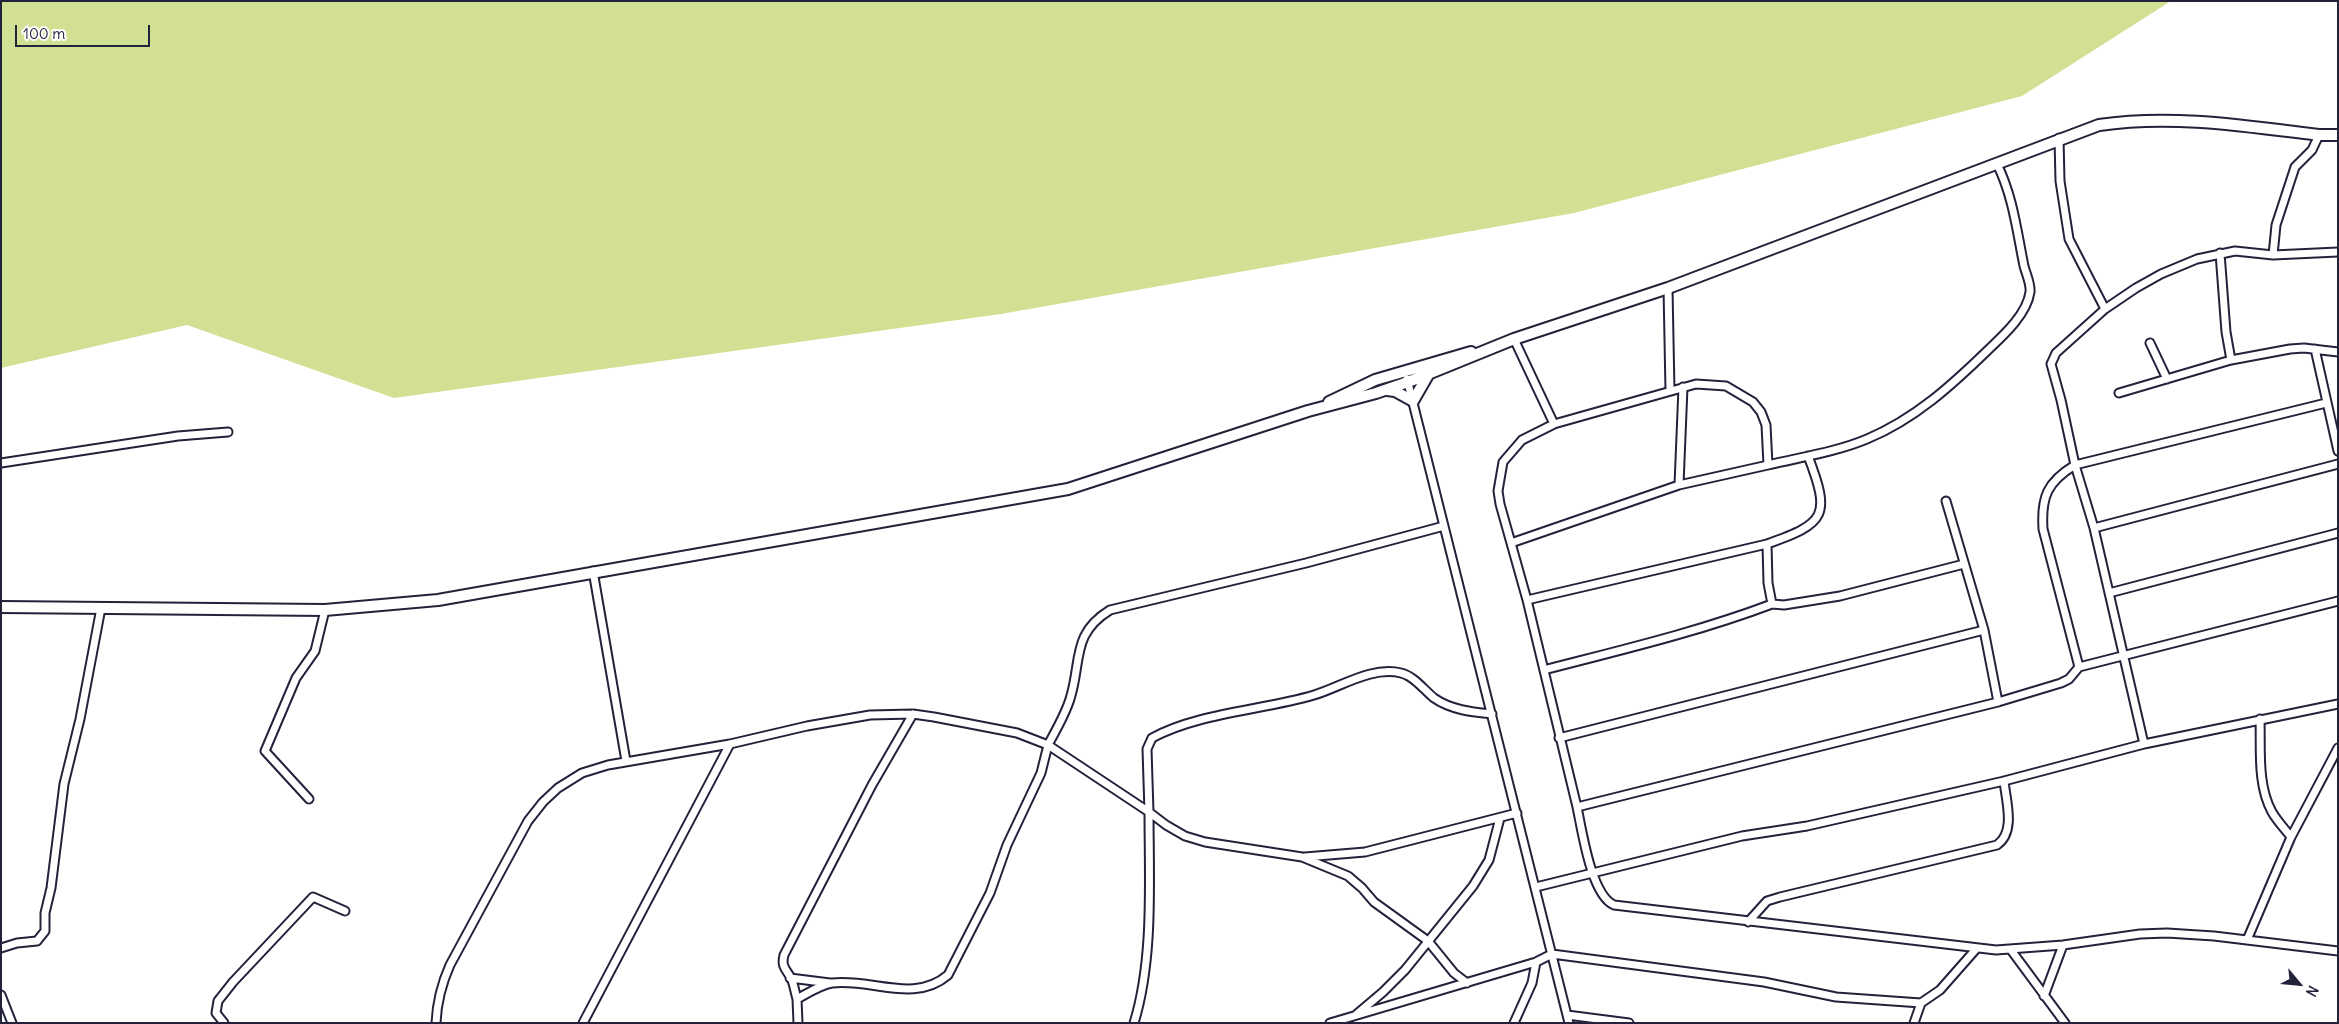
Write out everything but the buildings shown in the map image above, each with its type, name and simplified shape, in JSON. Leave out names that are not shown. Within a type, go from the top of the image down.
[{"type":"street","points":[[1,607],[325,610],[438,600],[593,571],[1068,489],[1308,411],[1384,390],[1428,375],[1514,339],[1668,288],[1997,164],[2059,138],[2099,125],[2132,120],[2184,121],[2319,135],[2338,134]]},
{"type":"street","points":[[2273,255],[2276,225],[2291,176],[2298,162],[2312,150],[2319,135]]},
{"type":"street","points":[[2059,138],[2060,181],[2069,239],[2104,309]]},
{"type":"street","points":[[1511,543],[1679,485],[1808,456],[1868,439],[1924,407],[1952,385],[1999,340],[2021,314],[2028,302],[2030,290],[2005,180],[1997,164]]},
{"type":"street","points":[[2144,744],[2110,593],[2094,528],[2075,466],[2051,364],[2056,353],[2104,309],[2161,274],[2197,259],[2236,251],[2273,255],[2338,252]]},
{"type":"street","points":[[2220,253],[2226,332],[2232,360]]},
{"type":"street","points":[[1668,288],[1670,391]]},
{"type":"street","points":[[1514,339],[1554,424]]},
{"type":"street","points":[[2150,343],[2167,379]]},
{"type":"street","points":[[1308,411],[1376,380],[1489,349]]},
{"type":"street","points":[[2119,393],[2232,360],[2290,349],[2315,349],[2338,352]]},
{"type":"street","points":[[2315,349],[2338,451]]},
{"type":"street","points":[[1405,371],[1570,1023]]},
{"type":"street","points":[[1413,401],[1428,375]]},
{"type":"street","points":[[1768,465],[1766,426],[1762,412],[1753,402],[1726,386],[1706,384],[1683,387],[1554,424],[1522,440],[1503,462],[1498,491],[1527,600],[1592,873],[1604,898],[1614,905],[1977,948],[2011,950],[2140,934],[2166,933],[2338,950]]},
{"type":"street","points":[[1679,485],[1683,387]]},
{"type":"street","points":[[1384,390],[1395,391],[1413,401]]},
{"type":"street","points":[[2079,667],[2043,529],[2042,510],[2049,489],[2058,475],[2075,466],[2326,403]]},
{"type":"street","points":[[1,463],[178,436],[228,432]]},
{"type":"street","points":[[1527,600],[1767,544],[1810,526],[1819,515],[1821,500],[1808,456]]},
{"type":"street","points":[[2094,528],[2338,464]]},
{"type":"street","points":[[1946,501],[1984,630],[1998,702]]},
{"type":"street","points":[[790,978],[831,983],[921,989],[938,984],[948,975],[990,894],[1010,837],[1041,772],[1048,745],[1070,698],[1080,646],[1086,630],[1096,619],[1110,610],[1306,563],[1444,526]]},
{"type":"street","points":[[2110,593],[2338,533]]},
{"type":"street","points":[[1767,544],[1768,582],[1772,604]]},
{"type":"street","points":[[1544,670],[1689,632],[1772,604],[1784,605],[1840,596],[1964,564]]},
{"type":"street","points":[[593,571],[626,761]]},
{"type":"street","points":[[1577,807],[1998,702],[2069,680],[2079,667],[2125,657],[2338,601]]},
{"type":"street","points":[[1,948],[17,943],[37,941],[45,931],[45,914],[51,888],[64,784],[80,718],[101,608]]},
{"type":"street","points":[[309,799],[265,751],[296,678],[315,651],[321,634],[325,610]]},
{"type":"street","points":[[1559,738],[1984,630]]},
{"type":"street","points":[[1134,1023],[1144,973],[1147,937],[1148,743],[1158,735],[1192,723],[1314,695],[1359,677],[1387,672],[1402,673],[1445,704],[1472,712],[1492,714]]},
{"type":"street","points":[[1536,887],[1742,836],[1807,826],[2004,781],[2144,744],[2338,704]]},
{"type":"street","points":[[436,1023],[436,1003],[440,986],[528,820],[558,788],[582,773],[626,761],[730,744],[807,726],[861,717],[913,714],[1017,733],[1048,745],[1166,825],[1185,836],[1204,842],[1302,857],[1365,852],[1517,813]]},
{"type":"street","points":[[798,1023],[797,999],[790,978],[784,971],[782,962],[784,955],[872,785],[913,714]]},
{"type":"street","points":[[2260,719],[2261,768],[2265,794],[2272,811],[2291,837]]},
{"type":"street","points":[[583,1023],[730,744]]},
{"type":"street","points":[[2247,940],[2291,837],[2338,748]]},
{"type":"street","points":[[1748,922],[1767,901],[1997,845],[2003,841],[2008,824],[2004,781]]},
{"type":"street","points":[[1354,1016],[1383,992],[1474,886],[1490,860],[1500,818]]},
{"type":"street","points":[[1302,857],[1348,876],[1374,902],[1428,941],[1454,973],[1468,983]]},
{"type":"street","points":[[224,1023],[216,1013],[218,1001],[264,948],[313,897],[345,911]]},
{"type":"street","points":[[2044,996],[2063,945]]},
{"type":"street","points":[[1914,1023],[1921,1004],[1940,990],[1977,948]]},
{"type":"street","points":[[2011,950],[2064,1023]]},
{"type":"street","points":[[1330,1023],[1536,962],[1552,954],[1764,982],[1836,997],[1921,1004]]},
{"type":"street","points":[[1514,1023],[1532,983],[1536,962]]},
{"type":"street","points":[[797,999],[831,983]]},
{"type":"street","points":[[1,994],[12,1023]]},
{"type":"street","points":[[1568,1015],[1629,1023]]},
{"type":"green space","points":[[1,1],[2171,1],[2022,96],[1574,213],[1001,314],[394,398],[187,325],[1,368]]}]
